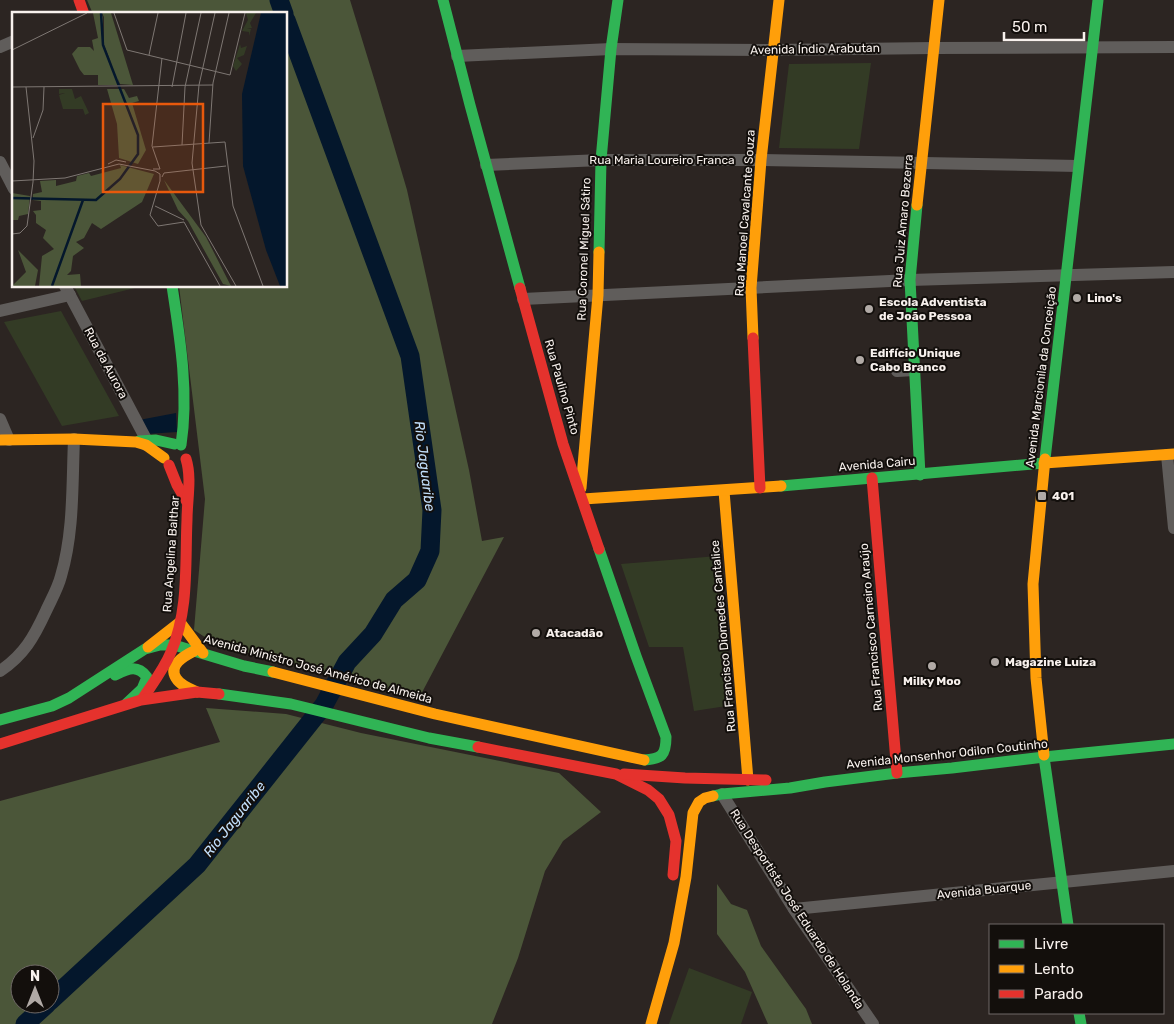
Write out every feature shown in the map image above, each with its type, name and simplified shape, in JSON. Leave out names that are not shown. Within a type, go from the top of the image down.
[{"type":"main road","points":[[79,0],[83,12]]},
{"type":"main road","name":"Rua Paulino Pinto","points":[[443,0],[563,444],[666,737],[666,749],[661,757],[654,760],[644,760]]},
{"type":"main road","name":"Rua Coronel Miguel Sátiro","points":[[582,499],[581,488],[598,295],[601,160],[611,49],[618,0]]},
{"type":"main road","name":"Rua Manoel Cavalcante Souza","points":[[760,488],[751,288],[761,160],[779,0]]},
{"type":"main road","name":"Rua Juiz Amaro Bezerra","points":[[920,474],[910,280],[939,0]]},
{"type":"main road","name":"Avenida Marcionila da Conceição","points":[[1068,924],[1044,757],[1036,678],[1033,584],[1078,166],[1098,0]]},
{"type":"main road","points":[[172,288],[177,317],[184,401],[184,425],[177,444]]},
{"type":"main road","points":[[5,440],[74,439],[143,442],[160,440],[177,444],[186,451],[186,459],[177,466],[166,462],[143,442]]},
{"type":"main road","points":[[177,444],[167,447],[164,454],[177,485],[187,502]]},
{"type":"main road","points":[[563,444],[569,449],[584,451]]},
{"type":"main road","name":"Avenida Cairu","points":[[582,499],[724,491],[1171,454]]},
{"type":"main road","name":"Rua Angelina Balthar","points":[[141,700],[163,669],[174,645],[180,622],[190,476],[186,459]]},
{"type":"main road","name":"Rua Francisco Carneiro Araújo","points":[[872,478],[897,772]]},
{"type":"main road","name":"Rua Francisco Diomedes Cantalice","points":[[724,491],[748,780]]},
{"type":"main road","points":[[145,649],[180,622],[198,652],[184,655],[178,661],[175,668],[176,678],[184,686],[196,692]]},
{"type":"main road","name":"Avenida Ministro José Américo de Almeida","points":[[0,720],[52,706],[69,698],[145,649],[160,645],[174,645],[244,666],[434,714],[644,760]]},
{"type":"main road","points":[[82,690],[126,670],[136,668],[144,673],[147,681],[141,690],[126,704]]},
{"type":"main road","points":[[0,744],[141,700],[196,692],[292,704],[429,738],[616,774],[825,782]]},
{"type":"main road","name":"Avenida Monsenhor Odilon Coutinho","points":[[651,1024],[674,943],[686,877],[693,813],[699,802],[705,798],[722,794],[790,788],[897,772],[952,768],[1174,744]]},
{"type":"main road","points":[[616,774],[648,790],[658,799],[669,816],[676,841],[672,889]]},
{"type":"main road","points":[[641,1024],[655,975],[658,956]]},
{"type":"street","points":[[0,47],[12,42]]},
{"type":"street","name":"Avenida Índio Arabutan","points":[[457,56],[611,49],[773,50],[1174,47]]},
{"type":"street","name":"Rua Maria Loureiro Franca","points":[[486,164],[601,160],[761,160],[1078,166]]},
{"type":"street","points":[[0,162],[12,185]]},
{"type":"street","points":[[522,298],[910,280],[1174,272]]},
{"type":"street","points":[[0,311],[68,290]]},
{"type":"street","name":"Rua da Aurora","points":[[68,290],[143,442]]},
{"type":"street","points":[[897,371],[914,370]]},
{"type":"street","points":[[0,419],[5,440]]},
{"type":"street","points":[[0,671],[27,647],[40,625],[60,578],[70,532],[74,439]]},
{"type":"street","points":[[1171,454],[1174,528]]},
{"type":"street","name":"Rua Desportista José Eduardo de Holanda","points":[[722,794],[794,909],[873,1024]]},
{"type":"street","name":"Avenida Buarque","points":[[794,909],[1174,871]]},
{"type":"green space","points":[[87,0],[350,0],[407,190],[469,470],[482,541],[504,537],[418,700],[390,690],[348,682],[269,658],[217,645],[194,630],[205,499],[179,288],[288,288],[288,12],[92,12]]},
{"type":"green space","points":[[871,63],[859,149],[779,148],[789,64]]},
{"type":"green space","points":[[75,288],[135,288],[82,301]]},
{"type":"green space","points":[[61,311],[119,416],[62,426],[4,322]]},
{"type":"green space","points":[[718,556],[733,705],[694,711],[683,647],[649,647],[621,564]]},
{"type":"green space","points":[[206,708],[286,714],[361,733],[559,773],[601,812],[563,841],[545,871],[518,958],[492,1024],[0,1024],[0,801],[220,742]]},
{"type":"green space","points":[[717,884],[731,904],[747,910],[761,946],[806,1009],[812,1024],[768,1024],[745,972],[717,934]]},
{"type":"green space","points":[[689,968],[752,992],[741,1024],[669,1024]]},
{"type":"water","points":[[176,413],[177,432],[146,434],[139,420]]},
{"type":"waterway","name":"Rio Jaguaribe","points":[[279,0],[283,12]]},
{"type":"waterway","name":"Rio Jaguaribe","points":[[60,992],[197,865],[324,705],[347,662],[373,634],[394,600],[417,580],[430,551],[432,510],[410,356],[288,25]]},
{"type":"waterway","name":"Rio Jaguaribe","points":[[25,1024],[36,1014]]},
{"type":"traffic: fast","points":[[443,0],[520,288]]},
{"type":"traffic: fast","points":[[599,252],[601,160],[611,49],[618,0]]},
{"type":"traffic: fast","points":[[1045,459],[1098,0]]},
{"type":"traffic: fast","points":[[917,205],[910,280],[920,475]]},
{"type":"traffic: fast","points":[[172,288],[184,386],[181,445]]},
{"type":"traffic: fast","points":[[139,441],[156,440],[174,444]]},
{"type":"traffic: fast","points":[[781,486],[1044,463]]},
{"type":"traffic: fast","points":[[599,549],[666,737],[662,755],[655,759],[644,760]]},
{"type":"traffic: fast","points":[[0,720],[52,706],[69,698],[145,649],[160,645],[174,645],[244,666],[273,672]]},
{"type":"traffic: fast","points":[[115,675],[136,669],[140,670],[147,677],[142,689],[126,704]]},
{"type":"traffic: fast","points":[[219,694],[291,704],[429,738],[478,747]]},
{"type":"traffic: fast","points":[[1068,924],[1044,757],[1174,744]]},
{"type":"traffic: fast","points":[[713,796],[1044,757],[1044,755]]},
{"type":"traffic: fast","points":[[1079,1014],[1081,1024]]},
{"type":"traffic: slow","points":[[753,338],[751,288],[761,160],[779,0]]},
{"type":"traffic: slow","points":[[917,205],[939,0]]},
{"type":"traffic: slow","points":[[581,488],[598,295],[599,252]]},
{"type":"traffic: slow","points":[[0,440],[74,439],[136,442],[146,445],[164,458]]},
{"type":"traffic: slow","points":[[1044,463],[1174,454]]},
{"type":"traffic: slow","points":[[1044,755],[1036,678],[1033,584],[1045,459]]},
{"type":"traffic: slow","points":[[583,499],[781,486]]},
{"type":"traffic: slow","points":[[724,491],[748,780]]},
{"type":"traffic: slow","points":[[148,647],[180,622],[203,653]]},
{"type":"traffic: slow","points":[[194,651],[178,661],[174,673],[180,683],[197,692]]},
{"type":"traffic: slow","points":[[273,672],[435,714],[644,760]]},
{"type":"traffic: slow","points":[[651,1024],[674,943],[686,877],[693,813],[699,802],[713,796]]},
{"type":"traffic: jam","points":[[79,0],[83,12]]},
{"type":"traffic: jam","points":[[520,288],[563,444],[599,549]]},
{"type":"traffic: jam","points":[[753,338],[760,488]]},
{"type":"traffic: jam","points":[[143,698],[168,658],[181,620],[185,587],[189,489],[186,459]]},
{"type":"traffic: jam","points":[[169,465],[177,485],[187,502]]},
{"type":"traffic: jam","points":[[872,478],[897,773]]},
{"type":"traffic: jam","points":[[0,744],[141,700],[197,692],[219,694]]},
{"type":"traffic: jam","points":[[478,747],[616,774],[648,790],[659,799],[669,815],[676,841],[673,875]]},
{"type":"traffic: jam","points":[[624,774],[766,780]]},
{"type":"place","name":"Lino's","points":[[1077,298]]},
{"type":"place","name":"Escola Adventista de João Pessoa","points":[[869,309]]},
{"type":"place","name":"Edifício Unique Cabo Branco","points":[[860,360]]},
{"type":"place","name":"401","points":[[1042,496]]},
{"type":"place","name":"Atacadão","points":[[536,633]]},
{"type":"place","name":"Magazine Luiza","points":[[995,662]]},
{"type":"place","name":"Milky Moo","points":[[932,666]]}]
